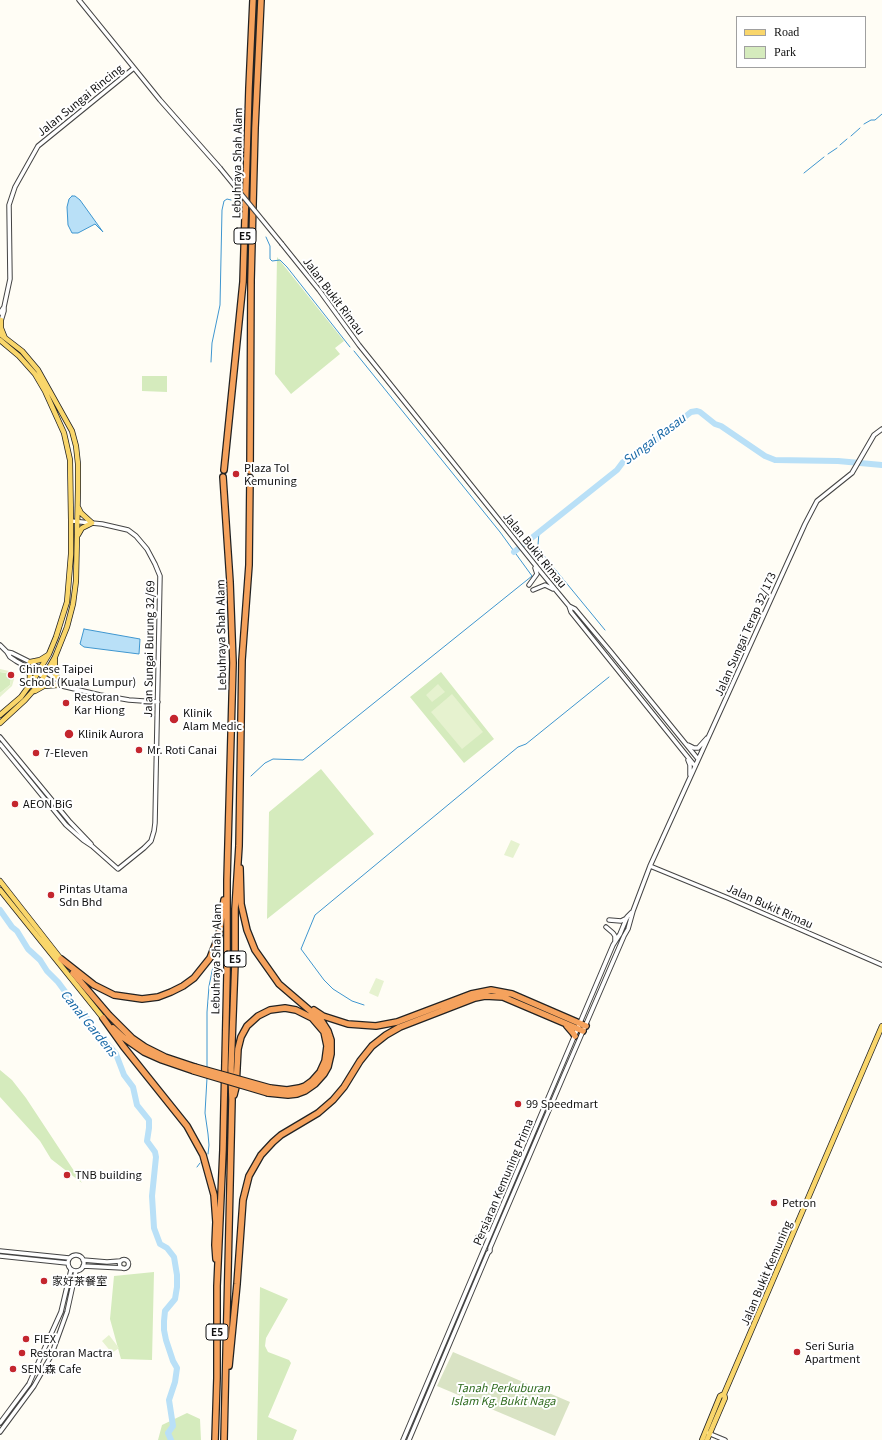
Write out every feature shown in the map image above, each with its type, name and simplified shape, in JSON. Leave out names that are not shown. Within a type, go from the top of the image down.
[{"type":"highway","name":"Lebuhraya Shah Alam","points":[[224,470],[244,282],[253,0]]},
{"type":"highway","name":"Lebuhraya Shah Alam","points":[[250,471],[251,280],[255,128],[261,0]]},
{"type":"highway","name":"Lebuhraya Shah Alam","points":[[215,1440],[217,1286],[223,1150],[227,974],[227,880],[233,663],[230,582],[223,478]]},
{"type":"highway","name":"Lebuhraya Shah Alam","points":[[224,1440],[235,909],[238,846],[242,660],[249,565],[250,478]]},
{"type":"highway","points":[[103,1018],[124,1038],[144,1052],[169,1063],[288,1095],[305,1091],[320,1079],[328,1067],[332,1048],[328,1031],[317,1016],[279,984],[260,957],[251,940],[241,904],[238,846]]},
{"type":"highway","points":[[61,959],[94,985],[114,995],[142,999],[158,997],[171,992],[194,978],[210,958],[216,945],[221,927],[227,880]]},
{"type":"highway","points":[[61,959],[123,1031],[153,1052],[195,1069]]},
{"type":"highway","points":[[300,1002],[323,1016],[338,1022],[356,1026],[376,1026],[396,1022],[471,994],[491,990],[512,994],[582,1027]]},
{"type":"highway","points":[[224,1400],[228,1384],[244,1190],[253,1167],[266,1149],[281,1135],[330,1104],[344,1087],[368,1050],[381,1038],[400,1027],[475,998],[489,995],[498,996],[564,1023],[582,1027]]},
{"type":"highway","points":[[232,1100],[236,1087],[239,1042],[247,1026],[258,1016],[270,1010],[285,1008],[296,1010],[312,1018],[324,1032],[327,1046],[325,1061],[317,1075],[305,1086],[287,1090],[269,1090]]},
{"type":"highway","points":[[103,1018],[123,1046],[187,1126],[203,1155],[215,1201],[217,1286]]},
{"type":"highway","points":[[564,1023],[575,1036]]},
{"type":"main road","points":[[1,322],[1,328],[5,338]]},
{"type":"main road","points":[[0,334],[22,351],[38,370],[72,431],[76,446],[78,464],[76,581],[73,604],[67,627],[55,657],[45,675],[33,692],[0,723]]},
{"type":"main road","points":[[0,340],[19,356],[34,374],[45,391],[64,433],[70,460],[71,521],[67,602],[62,621],[49,654],[28,688],[21,697],[0,714]]},
{"type":"main road","points":[[77,535],[82,528],[92,523],[81,514],[78,506]]},
{"type":"main road","points":[[30,662],[40,660],[49,654]]},
{"type":"main road","points":[[33,692],[44,686],[59,683],[54,671],[55,657]]},
{"type":"main road","points":[[25,666],[30,675],[28,688]]},
{"type":"main road","points":[[0,881],[61,959]]},
{"type":"main road","points":[[0,890],[103,1018]]},
{"type":"main road","name":"Jalan Bukit Kemuning","points":[[707,1440],[720,1396],[724,1394],[882,1026]]},
{"type":"main road","name":"Jalan Bukit Kemuning","points":[[702,1440],[708,1433]]},
{"type":"street","name":"Jalan Bukit Rimau","points":[[80,0],[160,100],[220,168],[319,290],[359,345],[569,606],[571,612],[695,766]]},
{"type":"street","name":"Jalan Sungai Rincing","points":[[1,322],[10,279],[9,205],[15,187],[38,146],[134,68]]},
{"type":"street","name":"Jalan Sungai Rincing","points":[[0,313],[4,307]]},
{"type":"street","name":"Jalan Sungai Terap 32/173","points":[[650,866],[817,501],[852,473],[874,435],[882,429]]},
{"type":"street","name":"Jalan Sungai Burung 32/69","points":[[71,521],[118,527],[128,530],[146,549],[160,576],[158,702],[153,837],[148,845],[118,870],[92,846]]},
{"type":"street","points":[[529,585],[537,574],[534,564]]},
{"type":"street","points":[[533,590],[545,585],[561,596]]},
{"type":"street","name":"Jalan Bukit Rimau","points":[[569,606],[575,609],[698,759]]},
{"type":"street","points":[[0,645],[10,657],[25,666],[39,671]]},
{"type":"street","points":[[7,652],[30,662],[45,675],[67,686],[100,695],[129,700],[158,702]]},
{"type":"street","points":[[685,744],[698,748],[710,734]]},
{"type":"street","points":[[0,738],[92,846]]},
{"type":"street","points":[[0,744],[66,825],[92,846]]},
{"type":"street","points":[[681,749],[690,763],[690,777]]},
{"type":"street","points":[[42,788],[44,798]]},
{"type":"street","name":"Jalan Bukit Rimau","points":[[650,866],[882,965]]},
{"type":"street","name":"Persiaran Kemuning Prima","points":[[403,1440],[575,1036],[582,1027],[628,930],[633,911],[650,866]]},
{"type":"street","name":"Persiaran Kemuning Prima","points":[[409,1440],[582,1027],[613,945],[620,934],[627,917],[633,911]]},
{"type":"street","points":[[609,920],[621,921],[627,917]]},
{"type":"street","points":[[606,927],[615,936],[616,940],[613,945]]},
{"type":"street","points":[[478,1237],[489,1234],[493,1229]]},
{"type":"street","points":[[0,1251],[69,1258],[75,1255],[80,1256],[83,1260],[107,1262],[125,1259],[129,1262],[127,1267],[123,1268],[83,1266],[76,1271],[71,1270]]},
{"type":"street","points":[[0,1256],[67,1263]]},
{"type":"street","points":[[67,1263],[69,1258]]},
{"type":"street","points":[[83,1260],[83,1266]]},
{"type":"street","points":[[120,1261],[120,1265],[123,1268]]},
{"type":"street","points":[[0,1423],[29,1384],[61,1312],[71,1270],[67,1263]]},
{"type":"street","points":[[0,1432],[34,1386],[51,1356],[67,1312],[76,1271]]},
{"type":"street","points":[[708,1433],[725,1440]]},
{"type":"green space","points":[[277,257],[344,341],[335,348],[340,354],[291,394],[275,374]]},
{"type":"green space","points":[[142,376],[167,376],[167,392],[142,391]]},
{"type":"green space","points":[[0,669],[9,671],[14,679],[12,686],[0,697],[0,693],[10,685],[11,679],[7,673],[0,672]]},
{"type":"green space","points":[[0,672],[7,673],[11,679],[10,685],[0,693]]},
{"type":"green space","points":[[441,672],[494,739],[464,763],[410,697]]},
{"type":"green space","points":[[438,684],[445,692],[432,702],[426,695]]},
{"type":"green space","points":[[452,694],[483,732],[462,749],[431,712]]},
{"type":"green space","points":[[321,769],[374,834],[267,919],[269,812]]},
{"type":"green space","points":[[511,840],[520,844],[513,858],[504,855]]},
{"type":"green space","points":[[376,978],[384,981],[378,997],[369,993]]},
{"type":"green space","points":[[0,1070],[12,1080],[26,1098],[82,1183],[51,1159],[40,1141],[0,1097]]},
{"type":"green space","points":[[154,1272],[152,1360],[121,1359],[110,1319],[114,1276]]},
{"type":"green space","points":[[260,1287],[288,1299],[266,1338],[265,1346],[268,1352],[289,1360],[291,1363],[268,1417],[297,1430],[293,1440],[257,1440]]},
{"type":"green space","points":[[109,1335],[119,1348],[112,1353],[102,1341]]},
{"type":"green space","name":"Tanah Perkuburan Islam Kg. Bukit Naga","points":[[453,1352],[570,1402],[555,1436],[437,1386]]},
{"type":"green space","points":[[187,1413],[200,1419],[201,1440],[158,1440],[162,1425]]},
{"type":"water","points":[[72,196],[75,196],[80,200],[103,232],[95,224],[78,233],[72,233],[68,225],[67,207],[69,199]]},
{"type":"water","points":[[84,629],[140,639],[139,654],[84,647],[80,644]]},
{"type":"waterway","points":[[864,124],[871,120],[875,120],[882,114]]},
{"type":"waterway","points":[[851,136],[860,128]]},
{"type":"waterway","points":[[840,145],[847,139]]},
{"type":"waterway","points":[[828,154],[837,148]]},
{"type":"waterway","points":[[804,173],[824,157]]},
{"type":"waterway","points":[[211,362],[212,343],[220,305],[222,210],[224,201],[227,199],[231,200]]},
{"type":"waterway","points":[[266,237],[270,246],[270,259],[272,261],[280,260],[287,267],[350,347]]},
{"type":"waterway","points":[[251,776],[265,763],[273,759],[303,760],[532,576],[500,532],[354,351]]},
{"type":"waterway","name":"Sungai Rasau","points":[[514,552],[617,470],[623,462],[632,459],[691,412],[700,412],[715,424],[721,426],[765,456],[775,460],[838,461],[882,465]]},
{"type":"waterway","points":[[539,532],[538,545],[545,557]]},
{"type":"waterway","points":[[554,568],[605,630]]},
{"type":"waterway","points":[[364,1005],[352,1001],[333,989],[324,980],[301,949],[315,915],[518,747],[526,744],[609,677]]},
{"type":"waterway","name":"Canal Gardens","points":[[0,910],[12,927],[17,931],[28,949],[40,960],[81,1013],[85,1015],[93,1029],[116,1054],[124,1075],[133,1087],[137,1105],[149,1120],[147,1141],[155,1152],[156,1157],[152,1196],[154,1228],[160,1244],[167,1248],[174,1257],[177,1275],[175,1299],[165,1311],[164,1321],[166,1340],[177,1368],[175,1382],[169,1400],[173,1426],[168,1433],[171,1440]]},
{"type":"waterway","points":[[207,1069],[207,1012],[209,986],[214,962]]},
{"type":"waterway","points":[[207,1078],[205,1113],[209,1145],[208,1154]]},
{"type":"waterway","points":[[197,1167],[200,1163]]},
{"type":"place","name":"Plaza Tol Kemuning","points":[[236,474]]},
{"type":"place","name":"Chinese Taipei School (Kuala Lumpur)","points":[[11,675]]},
{"type":"place","name":"Restoran Kar Hiong","points":[[66,703]]},
{"type":"place","name":"Klinik Alam Medic","points":[[174,719]]},
{"type":"place","name":"Klinik Aurora","points":[[69,734]]},
{"type":"place","name":"Mr. Roti Canai","points":[[139,750]]},
{"type":"place","name":"7-Eleven","points":[[36,753]]},
{"type":"place","name":"AEON BiG","points":[[15,804]]},
{"type":"place","name":"Pintas Utama Sdn Bhd","points":[[51,895]]},
{"type":"place","name":"99 Speedmart","points":[[518,1104]]},
{"type":"place","name":"TNB building","points":[[67,1175]]},
{"type":"place","name":"Petron","points":[[774,1203]]},
{"type":"place","name":"家好茶餐室","points":[[44,1281]]},
{"type":"place","name":"FIEX","points":[[26,1339]]},
{"type":"place","name":"Seri Suria Apartment","points":[[797,1352]]},
{"type":"place","name":"Restoran Mactra","points":[[22,1353]]},
{"type":"place","name":"SEN.森 Cafe","points":[[13,1369]]}]
